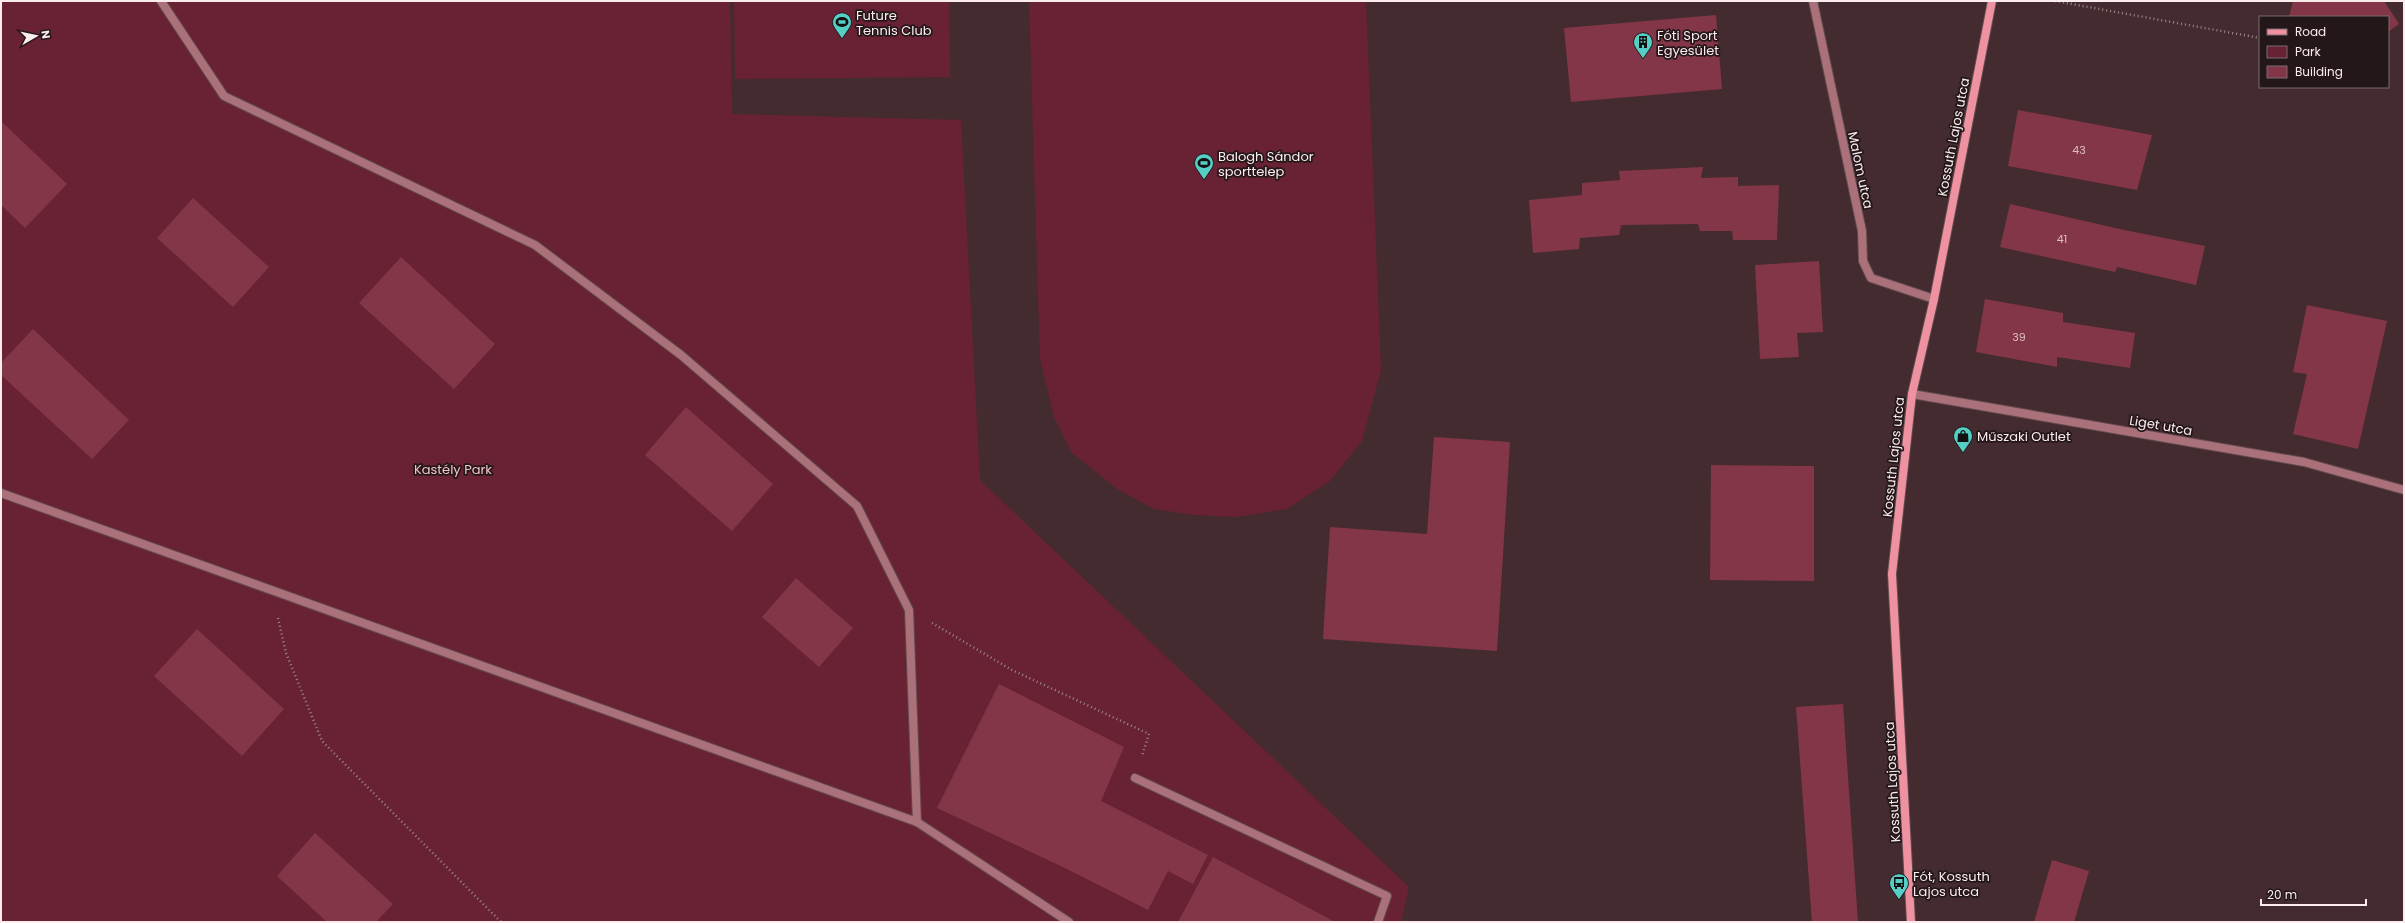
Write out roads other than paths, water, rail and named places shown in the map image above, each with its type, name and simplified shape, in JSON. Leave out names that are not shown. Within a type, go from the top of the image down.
[{"type":"main road","name":"Kossuth Lajos utca","points":[[1911,922],[1892,574],[1912,394],[1934,299],[1992,1]]},
{"type":"street","points":[[161,1],[224,96],[535,245],[681,355],[856,506],[909,610],[917,822]]},
{"type":"street","name":"Malom utca","points":[[1813,1],[1862,231],[1863,261],[1871,278],[1934,299]]},
{"type":"street","name":"Liget utca","points":[[1912,394],[2304,462],[2404,490]]},
{"type":"street","points":[[1,493],[917,822],[1070,922]]},
{"type":"street","points":[[1135,778],[1387,896],[1378,922]]},
{"type":"place","name":"Future Tennis Club","points":[[842,39]]},
{"type":"place","name":"Fóti Sport Egyesület","points":[[1643,59]]},
{"type":"place","name":"Balogh Sándor sporttelep","points":[[1204,180]]},
{"type":"place","name":"Műszaki Outlet","points":[[1963,453]]},
{"type":"place","name":"Fót, Kossuth Lajos utca","points":[[1899,900]]},
{"type":"park label","name":"Kastély Park","points":[[453,469]]}]
